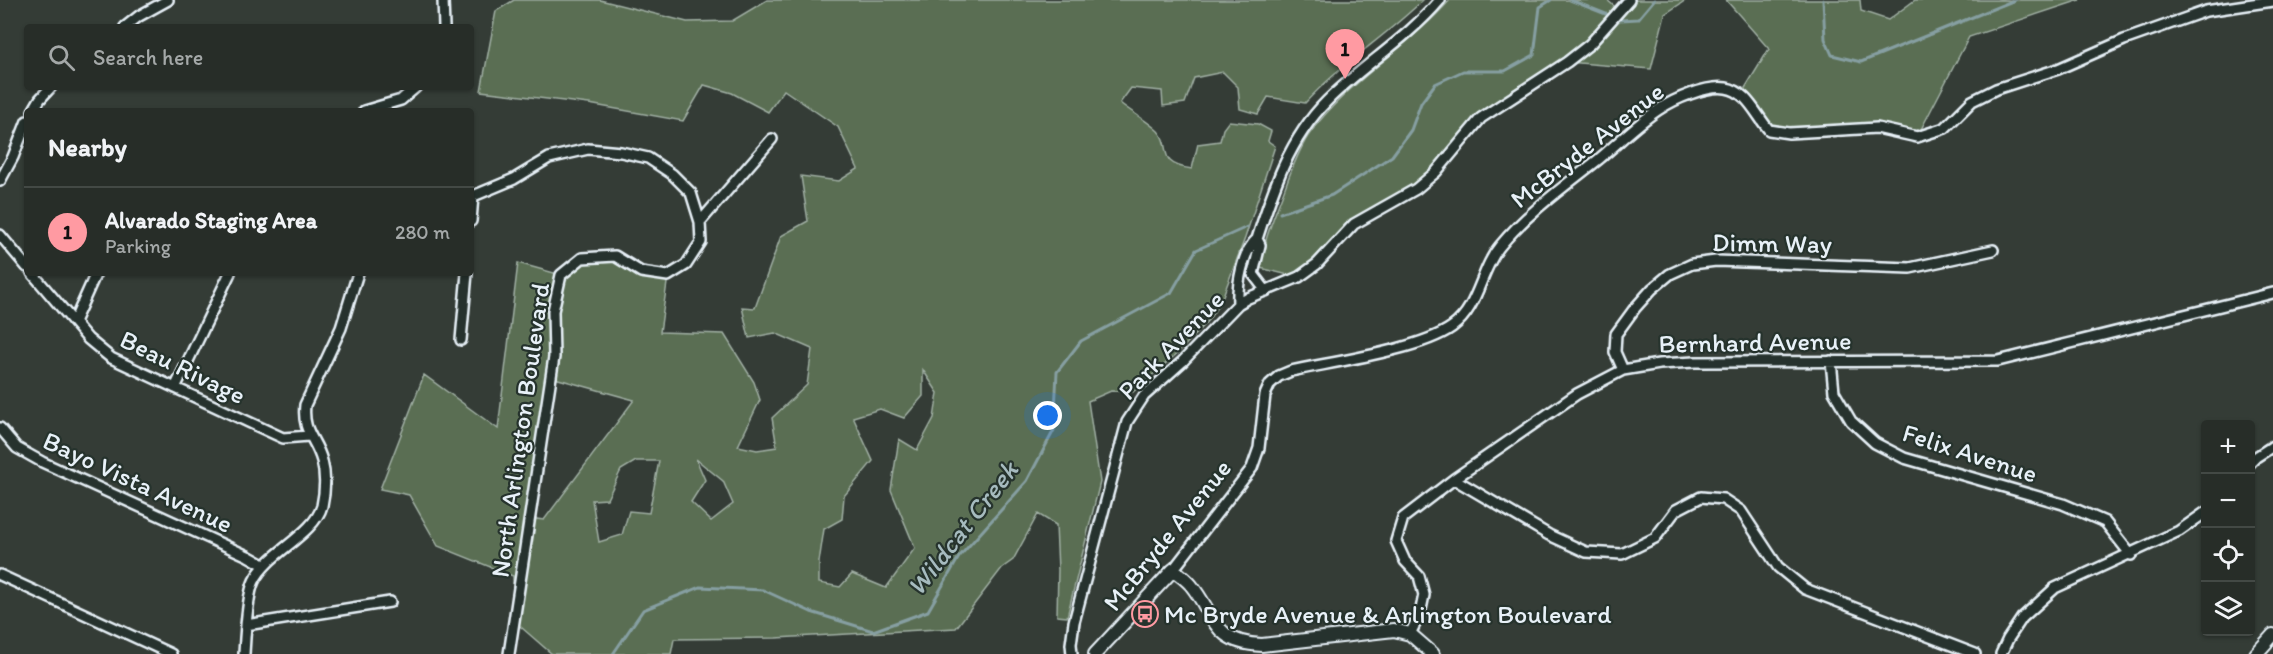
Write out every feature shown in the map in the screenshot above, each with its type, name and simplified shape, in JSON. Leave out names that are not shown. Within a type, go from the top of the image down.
[{"type":"main road","points":[[1173,570],[1190,582],[1218,628],[1233,639],[1248,645],[1394,630],[1410,634],[1433,654]]},
{"type":"main road","name":"McBryde Avenue","points":[[1095,654],[1173,570]]},
{"type":"main road","points":[[2256,654],[2273,635]]},
{"type":"street","points":[[129,24],[168,0]]},
{"type":"street","points":[[443,0],[444,24]]},
{"type":"street","points":[[1238,304],[1238,280],[1251,243],[1257,238],[1288,153],[1309,121],[1326,102],[1402,38],[1440,0]]},
{"type":"street","name":"Park Avenue","points":[[1072,654],[1071,644],[1075,619],[1127,422],[1144,396],[1182,362],[1238,304],[1299,277],[1317,264],[1354,224],[1416,189],[1436,172],[1481,118],[1500,103],[1567,62],[1590,44],[1612,22],[1629,0]]},
{"type":"street","name":"McBryde Avenue","points":[[1173,570],[1252,468],[1259,448],[1265,395],[1270,384],[1279,376],[1291,371],[1391,350],[1429,339],[1451,328],[1472,304],[1498,248],[1528,217],[1659,110],[1692,92],[1724,87],[1742,93],[1769,130],[1789,133],[1877,128],[1917,137],[1945,128],[1972,101],[1996,89],[2058,69],[2124,40],[2206,11],[2273,1]]},
{"type":"street","points":[[35,108],[48,90]]},
{"type":"street","points":[[374,108],[401,100],[413,90]]},
{"type":"street","points":[[0,181],[13,157],[24,129]]},
{"type":"street","points":[[700,222],[772,139]]},
{"type":"street","name":"North Arlington Boulevard","points":[[474,195],[514,179],[549,158],[588,149],[621,152],[648,158],[672,174],[691,193],[700,222],[701,242],[686,265],[668,276],[640,272],[615,256],[582,258],[561,275],[553,311],[554,357],[509,654]]},
{"type":"street","points":[[0,235],[24,263]]},
{"type":"street","points":[[1253,274],[1260,245],[1257,238]]},
{"type":"street","name":"Dimm Way","points":[[1623,370],[1615,352],[1616,334],[1652,289],[1670,274],[1692,264],[1716,261],[1910,268],[1993,250]]},
{"type":"street","points":[[1241,272],[1247,271],[1253,274],[1266,291]]},
{"type":"street","name":"Beau Rivage","points":[[35,276],[88,339],[111,358],[283,438],[309,436]]},
{"type":"street","points":[[74,322],[95,276]]},
{"type":"street","points":[[175,388],[229,276]]},
{"type":"street","points":[[244,654],[253,582],[264,566],[307,528],[321,509],[326,482],[322,459],[309,436],[304,418],[305,405],[341,328],[357,276]]},
{"type":"street","points":[[461,340],[467,276]]},
{"type":"street","name":"Bernhard Avenue","points":[[1410,634],[1420,614],[1424,596],[1419,576],[1406,561],[1396,541],[1403,518],[1454,479],[1577,394],[1623,370],[1659,364],[1695,362],[1998,361],[2273,293]]},
{"type":"street","name":"Felix Avenue","points":[[1831,361],[1834,392],[1851,421],[1875,442],[1904,458],[2063,504],[2105,522],[2131,555]]},
{"type":"street","name":"Bayo Vista Avenue","points":[[0,428],[17,448],[42,462],[248,556],[264,566]]},
{"type":"street","points":[[2255,458],[2273,447]]},
{"type":"street","points":[[1454,479],[1549,535],[1586,552],[1622,554],[1655,538],[1676,510],[1701,496],[1723,499],[1741,511],[1778,567],[1805,589],[1975,654]]},
{"type":"street","points":[[2001,654],[2022,618],[2055,588],[2179,531],[2201,515]]},
{"type":"street","points":[[0,575],[171,654]]},
{"type":"street","points":[[246,624],[390,603]]},
{"type":"green space","points":[[514,0],[600,0],[687,22],[732,21],[767,0],[1423,0],[1333,76],[1305,103],[1268,97],[1258,114],[1240,109],[1238,87],[1223,72],[1194,78],[1185,103],[1163,106],[1162,91],[1131,88],[1120,103],[1158,131],[1168,159],[1180,167],[1192,169],[1198,144],[1220,141],[1223,129],[1229,121],[1258,124],[1271,131],[1268,141],[1275,146],[1245,238],[1221,301],[1209,319],[1180,351],[1133,392],[1111,391],[1088,401],[1100,482],[1067,617],[1057,616],[1056,525],[1038,514],[1013,560],[1002,568],[956,628],[776,638],[674,639],[671,654],[552,654],[514,621],[513,576],[438,546],[409,495],[380,489],[424,375],[498,429],[518,263],[561,275],[582,258],[615,256],[641,272],[668,276],[660,332],[724,334],[754,382],[760,400],[738,446],[757,450],[777,447],[772,418],[807,385],[812,349],[775,333],[749,338],[742,307],[755,308],[781,236],[808,221],[801,176],[839,181],[858,169],[838,127],[784,90],[768,112],[732,93],[704,85],[683,121],[589,104],[481,91],[496,11]],"holes":[[[923,370],[938,393],[934,418],[917,450],[899,439],[891,490],[915,548],[886,588],[852,574],[840,587],[819,583],[819,562],[824,529],[842,519],[844,496],[873,461],[853,417],[880,409],[904,418],[923,396]],[[551,377],[634,400],[544,520],[529,518]],[[696,459],[723,481],[733,504],[711,521],[691,502],[705,480]],[[636,461],[659,461],[649,513],[629,511],[622,535],[599,542],[592,500],[607,499],[621,470]]]},
{"type":"green space","points":[[1450,0],[1607,0],[1621,12],[1631,0],[1686,0],[1665,14],[1651,69],[1567,62],[1484,121],[1440,174],[1419,193],[1357,228],[1318,266],[1301,278],[1260,268],[1271,224],[1293,166],[1308,136],[1340,99],[1433,18]]},
{"type":"green space","points":[[1726,0],[1860,0],[1861,11],[1888,20],[1915,0],[2080,0],[1969,37],[1917,137],[1877,128],[1769,130],[1742,93],[1769,49]]},
{"type":"waterway","name":"Wildcat Creek","points":[[1280,213],[1332,195],[1392,156],[1411,130],[1421,103],[1435,84],[1463,71],[1505,71],[1534,55],[1540,7],[1551,0]]},
{"type":"waterway","name":"Wildcat Creek","points":[[1570,0],[1611,16]]},
{"type":"waterway","name":"Wildcat Creek","points":[[1617,19],[1638,19],[1654,0]]},
{"type":"waterway","name":"Wildcat Creek","points":[[1823,0],[1825,39],[1832,55],[1861,62],[2015,0]]},
{"type":"waterway","name":"Wildcat Creek","points":[[613,654],[643,610],[700,587],[763,590],[811,612],[873,631],[928,611],[959,557],[1027,481],[1054,430],[1057,372],[1081,341],[1171,293],[1196,250],[1247,227]]},
{"type":"place","name":"Alvarado Staging Area","points":[[1345,79]]},
{"type":"place","name":"Mc Bryde Avenue & Arlington Boulevard","points":[[1145,614]]}]
